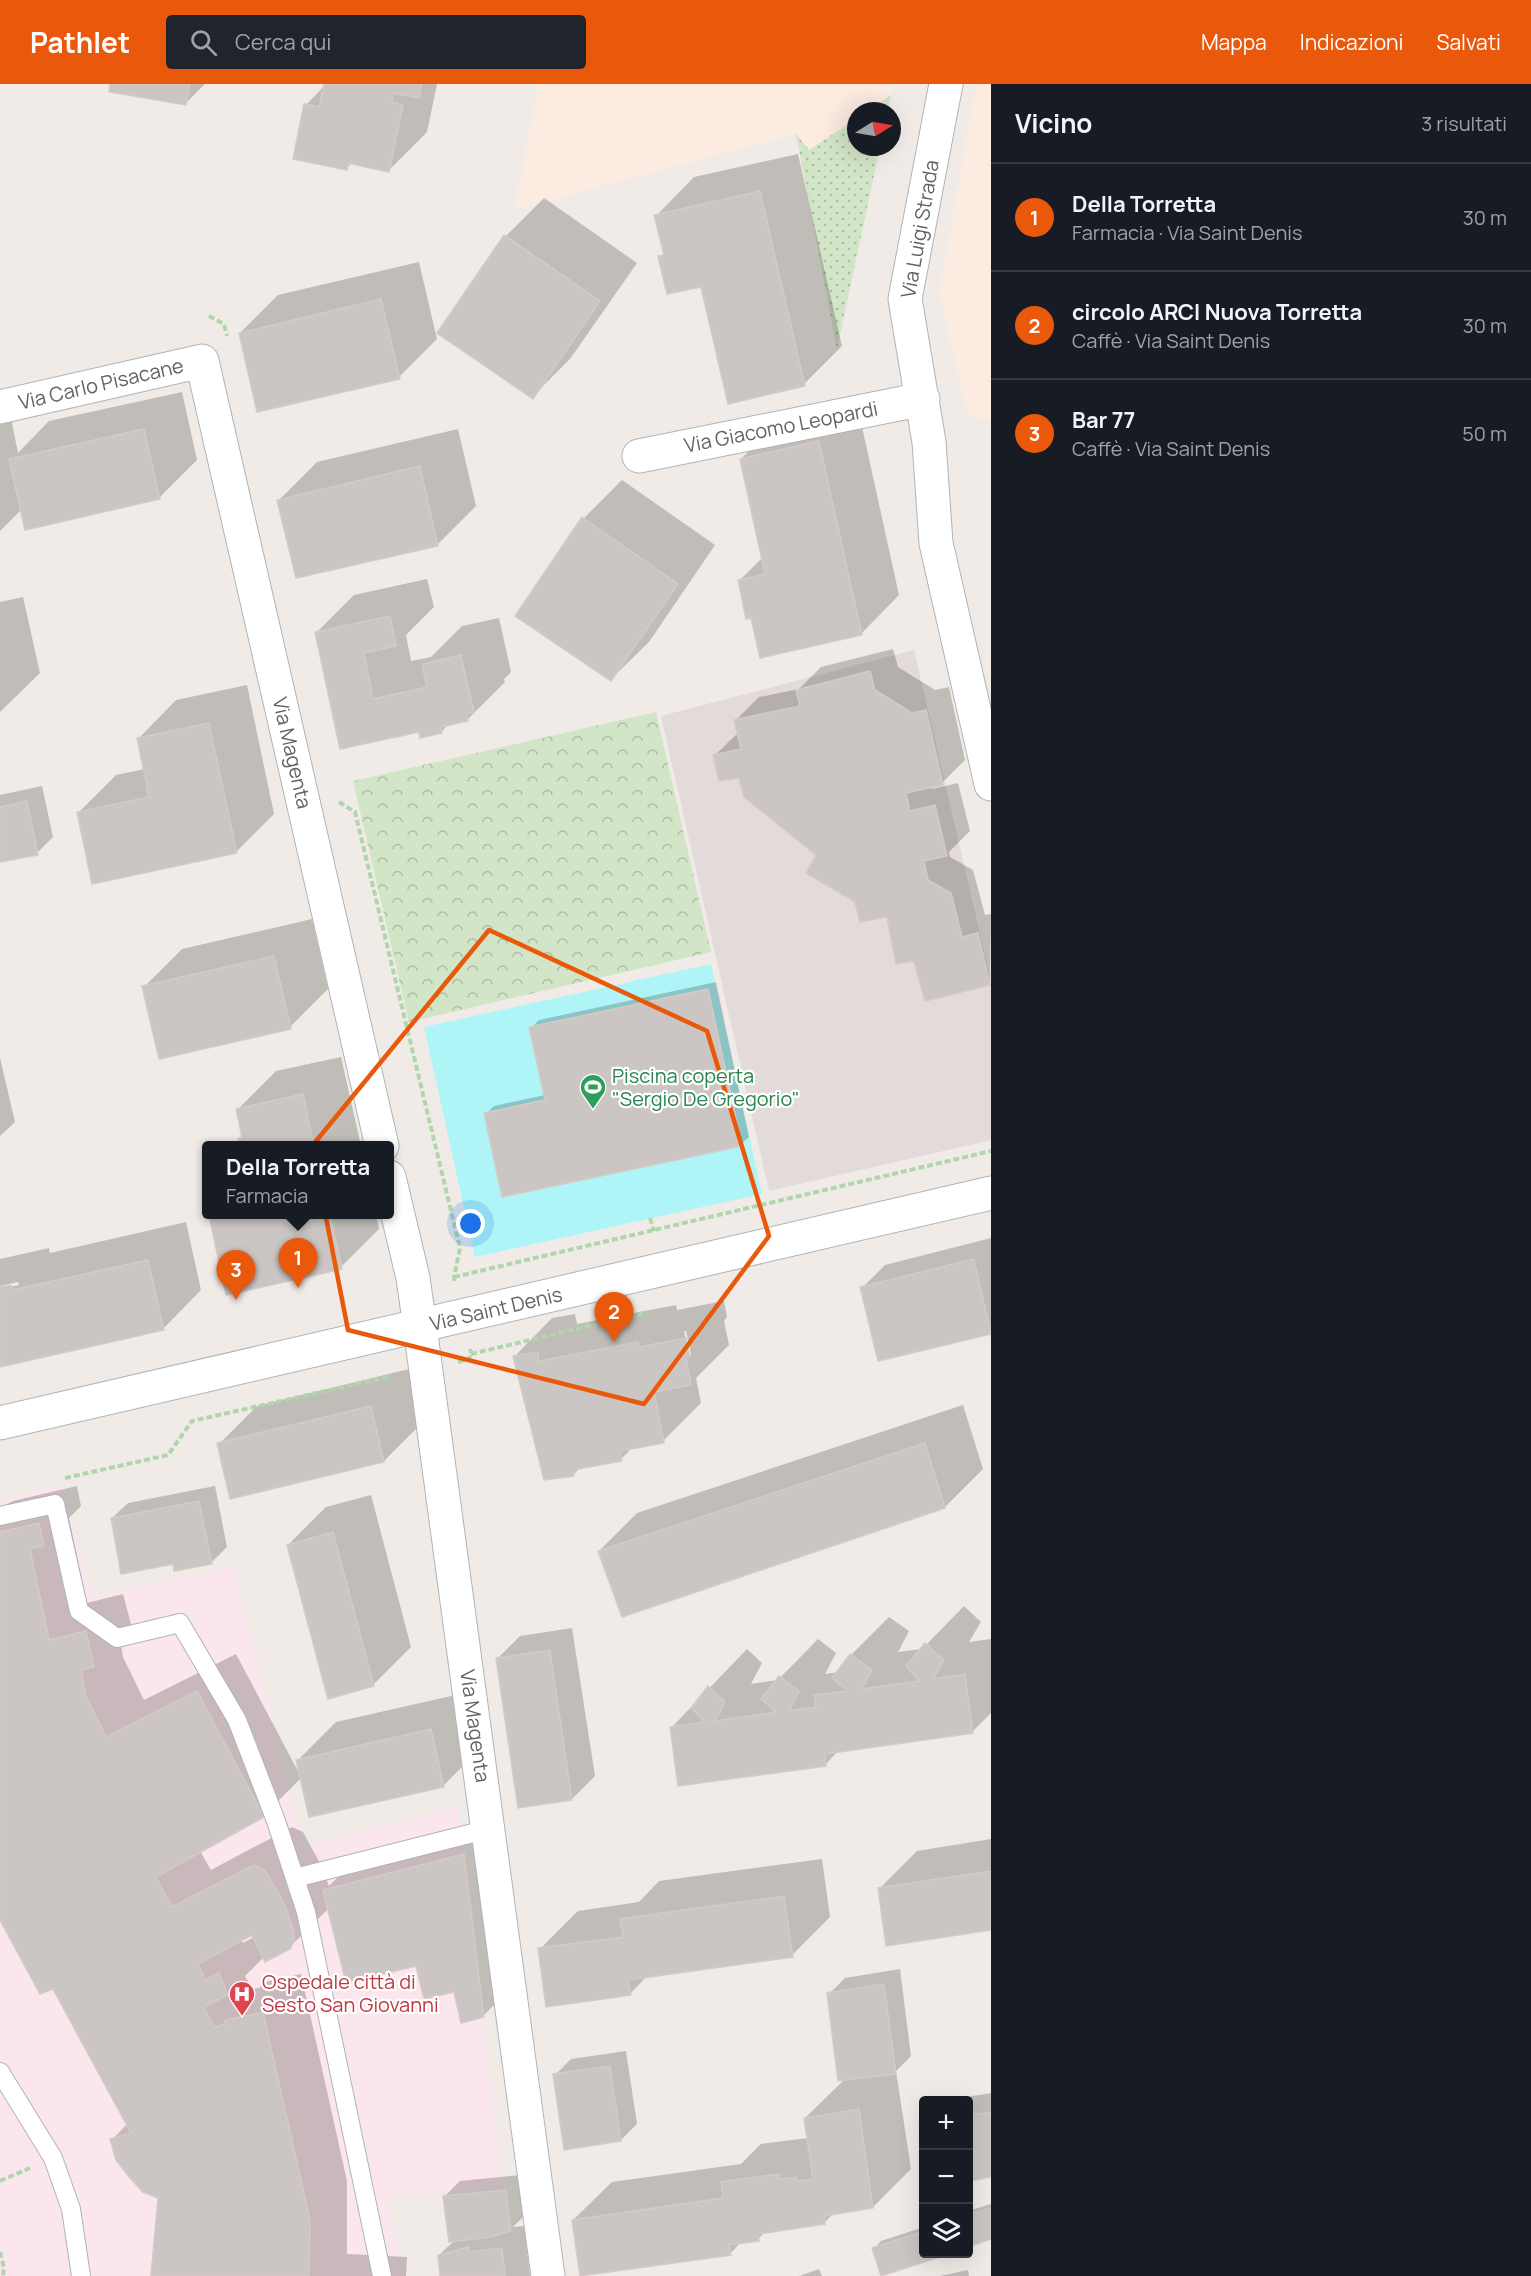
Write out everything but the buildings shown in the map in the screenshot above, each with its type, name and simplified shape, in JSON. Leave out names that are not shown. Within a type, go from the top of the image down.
[{"type":"street","name":"Via Luigi Strada","points":[[921,387],[905,299],[946,84]]},
{"type":"street","name":"Via Carlo Pisacane","points":[[0,407],[216,354]]},
{"type":"street","name":"Via Magenta","points":[[216,354],[381,1141]]},
{"type":"street","name":"Via Giacomo Leopardi","points":[[639,456],[921,387]]},
{"type":"street","points":[[921,387],[929,442],[936,543],[991,784]]},
{"type":"street","name":"Via Saint Denis","points":[[0,1423],[991,1193]]},
{"type":"street","name":"Via Magenta","points":[[394,1195],[413,1278],[420,1327],[548,2276]]},
{"type":"lane","points":[[0,1516],[55,1504],[79,1611],[117,1638],[180,1623],[237,1720],[276,1821],[306,1912],[382,2276]]},
{"type":"lane","points":[[295,1878],[489,1829]]},
{"type":"lane","points":[[0,2072],[53,2158],[71,2208],[81,2276]]},
{"type":"path","points":[[209,316],[224,324],[216,354]]},
{"type":"path","points":[[333,798],[355,812],[460,1248],[454,1277],[991,1151]]},
{"type":"path","points":[[650,1218],[654,1229]]},
{"type":"path","points":[[56,1480],[168,1455],[192,1421],[388,1377]]},
{"type":"path","points":[[0,2252],[4,2268],[3,2276]]},
{"type":"highlighted area","points":[[489,930],[707,1031],[769,1236],[644,1404],[348,1330],[312,1146]]},
{"type":"shaded area","points":[[539,84],[893,84],[891,95],[880,102],[847,102],[847,125],[809,150],[796,134],[514,210]]},
{"type":"shaded area","points":[[976,84],[991,84],[991,423],[967,413],[939,293]]},
{"type":"shaded area","points":[[914,650],[991,981],[991,1140],[769,1191],[661,716]]},
{"type":"shaded area","name":"Ospedale città di Sesto San Giovanni","points":[[63,1486],[91,1596],[234,1567],[304,1845],[458,1807],[503,2188],[385,2197],[406,2276],[0,2276],[0,1500]]},
{"type":"green space","points":[[891,95],[889,102],[880,102]]},
{"type":"green space","points":[[847,125],[847,156],[878,156],[837,349],[796,134],[809,150]]},
{"type":"green space","points":[[656,712],[711,952],[409,1022],[353,781]]},
{"type":"water","name":"Piscina coperta \"Sergio De Gregorio\"","points":[[711,964],[762,1194],[475,1257],[424,1027]]},
{"type":"place","name":"Piscina coperta \"Sergio De Gregorio\"","points":[[593,1110]]},
{"type":"place","name":"Della Torretta","points":[[298,1288]]},
{"type":"place","name":"Bar 77","points":[[236,1300]]},
{"type":"place","name":"circolo ARCI Nuova Torretta","points":[[614,1342]]},
{"type":"place","name":"Ospedale città di Sesto San Giovanni","points":[[242,2017]]}]
